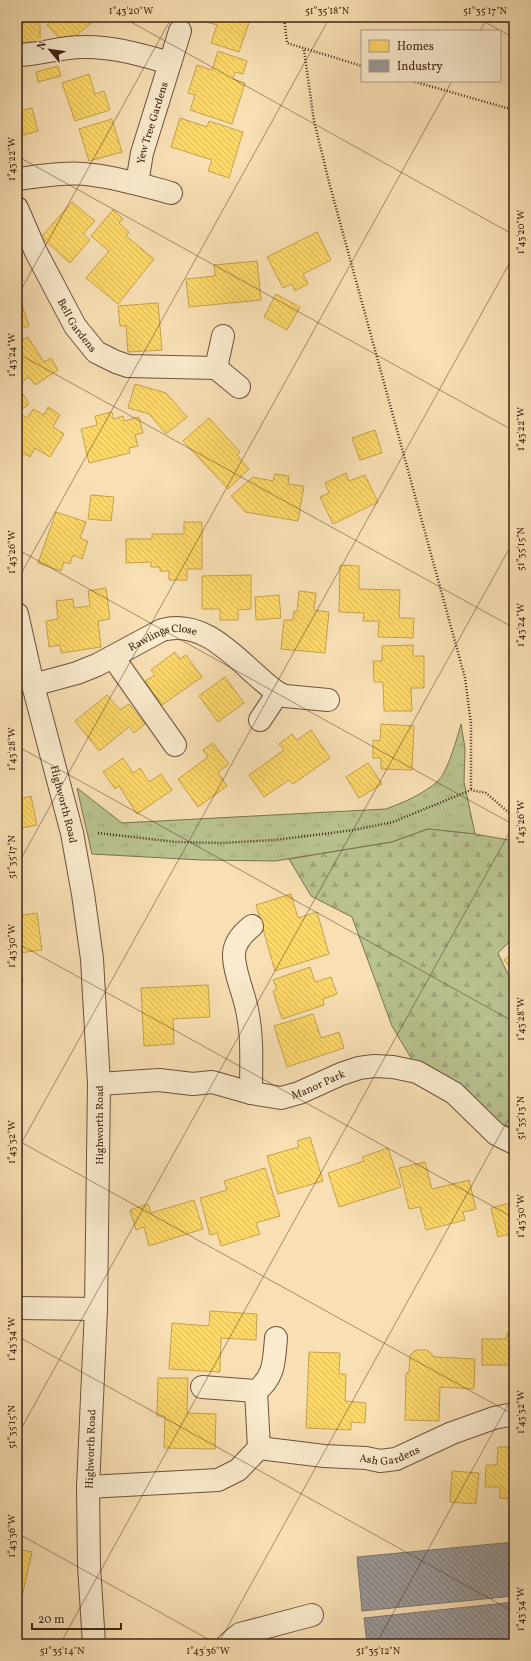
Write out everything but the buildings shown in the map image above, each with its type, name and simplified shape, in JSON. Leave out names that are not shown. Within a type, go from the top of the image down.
[{"type":"street","name":"Yew Tree Gardens","points":[[137,183],[142,154],[180,31]]},
{"type":"street","points":[[17,55],[30,55],[81,47],[102,47],[170,63]]},
{"type":"street","points":[[17,179],[68,174],[92,174],[137,183],[171,193]]},
{"type":"street","name":"Bell Gardens","points":[[17,208],[36,252],[75,326],[96,352],[128,366],[216,368]]},
{"type":"street","points":[[223,336],[216,368],[239,387]]},
{"type":"street","name":"Highworth Road","points":[[17,614],[33,685],[72,833],[83,894],[92,959],[99,1084],[96,1309],[88,1487],[89,1566],[94,1644]]},
{"type":"street","name":"Rawlings Close","points":[[33,685],[77,673],[114,657],[162,630],[170,628],[188,628],[219,643],[248,666],[258,679],[278,693],[285,696],[328,700]]},
{"type":"street","points":[[114,657],[175,745]]},
{"type":"street","points":[[260,720],[278,693]]},
{"type":"street","points":[[251,1093],[251,1050],[248,1012],[235,963],[234,952],[243,934],[252,926]]},
{"type":"street","name":"Manor Park","points":[[99,1084],[159,1080],[192,1084],[212,1082],[251,1093],[281,1098],[299,1094],[341,1074],[359,1068],[374,1066],[393,1067],[417,1072],[454,1093],[496,1134],[514,1143]]},
{"type":"street","points":[[17,1308],[96,1309]]},
{"type":"street","points":[[202,1387],[256,1391],[263,1386],[269,1378],[273,1367],[276,1338]]},
{"type":"street","points":[[88,1487],[218,1480],[238,1470],[259,1448],[256,1391]]},
{"type":"street","name":"Ash Gardens","points":[[259,1448],[324,1456],[366,1458],[380,1461],[396,1459],[452,1433],[494,1418],[514,1414]]},
{"type":"street","points":[[228,1644],[240,1634],[312,1615]]},
{"type":"path","points":[[284,17],[287,44],[361,66]]},
{"type":"path","points":[[304,50],[314,121],[330,186],[465,678],[471,724],[471,790]]},
{"type":"path","points":[[416,82],[514,110]]},
{"type":"path","points":[[72,833],[105,834],[176,842],[221,843],[275,840],[354,830],[393,822],[471,790],[486,793],[514,817]]},
{"type":"green space","points":[[461,724],[465,748],[464,782],[475,834],[428,829],[392,842],[275,861],[201,860],[92,854],[77,788],[122,823],[386,809],[414,797],[438,781],[449,762]]},
{"type":"green space","points":[[428,829],[475,834],[514,841],[514,937],[498,953],[514,987],[514,1128],[503,1125],[478,1104],[414,1063],[392,1026],[352,917],[311,896],[289,859],[392,842]]}]
